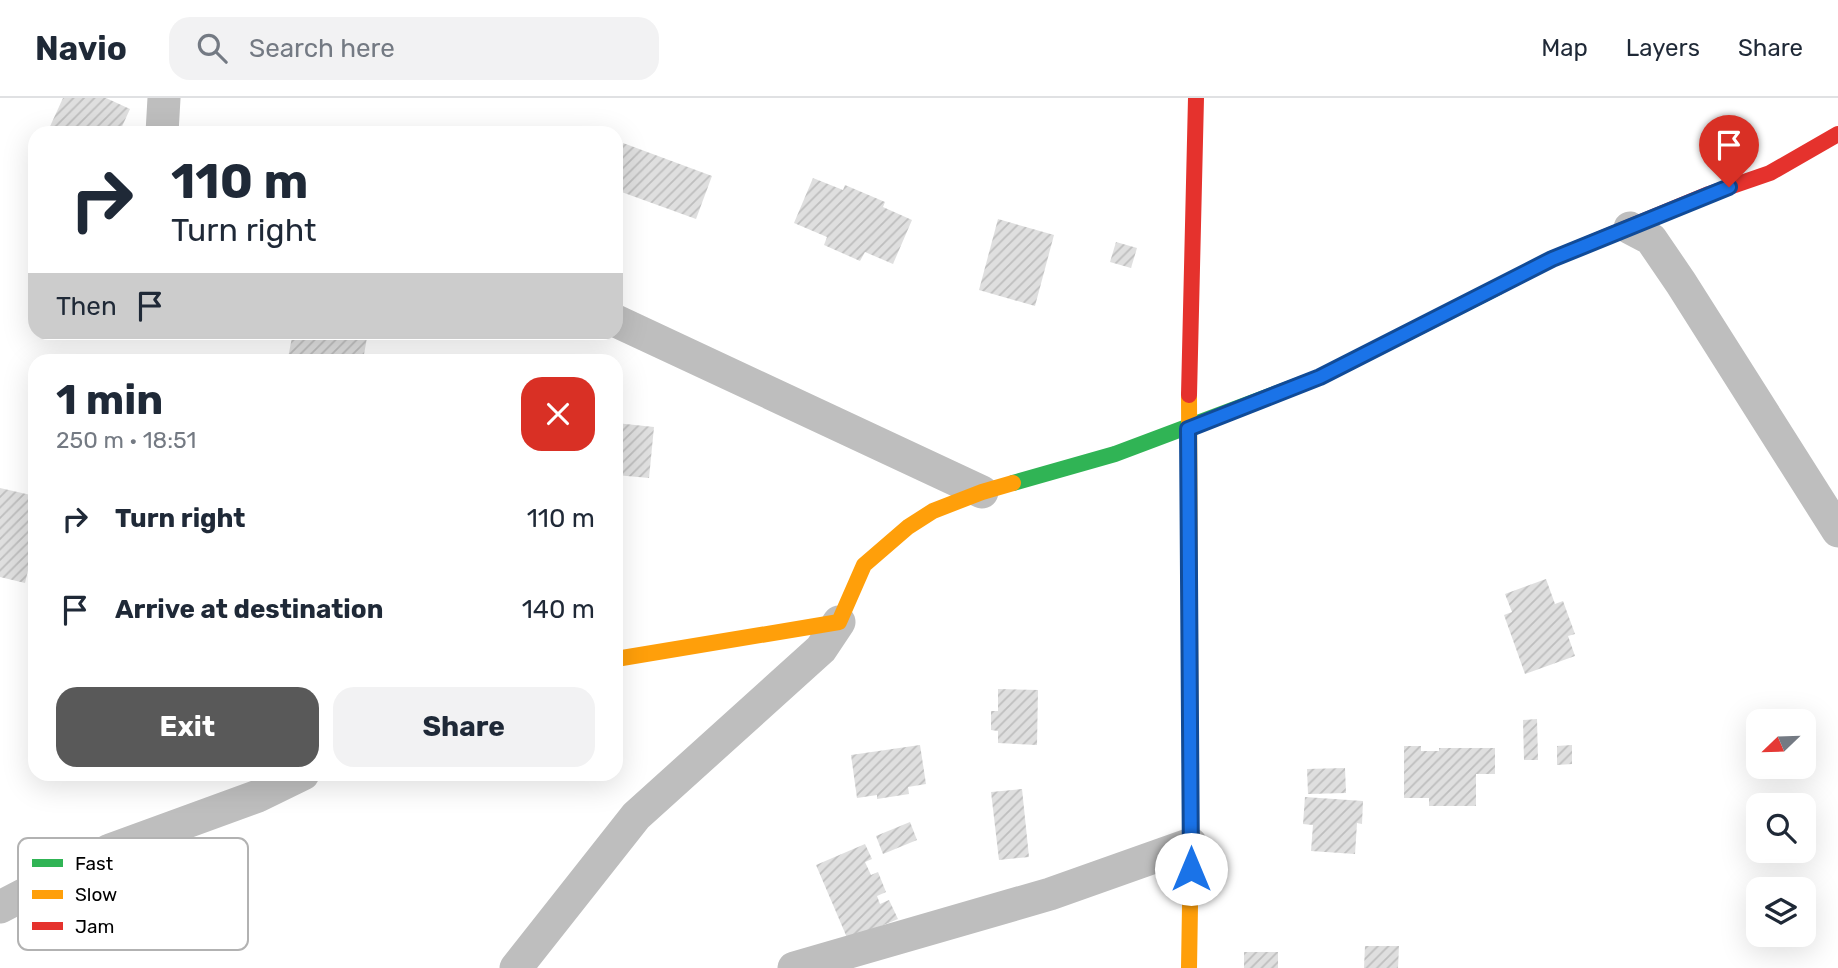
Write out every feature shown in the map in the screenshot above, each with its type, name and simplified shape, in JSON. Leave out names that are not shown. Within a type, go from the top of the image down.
[{"type":"street","points":[[162,126],[164,98]]},
{"type":"street","points":[[1189,968],[1191,844],[1188,429],[1196,98]]},
{"type":"street","points":[[516,968],[636,816],[821,649],[839,622],[864,565],[908,527],[933,511],[982,492],[1115,454],[1188,429],[1320,377],[1552,259],[1709,194],[1770,173],[1838,134]]},
{"type":"street","points":[[1630,228],[1651,239],[1838,531]]},
{"type":"street","points":[[623,324],[982,492]]},
{"type":"street","points":[[623,658],[839,622]]},
{"type":"street","points":[[141,838],[258,796],[289,781]]},
{"type":"street","points":[[794,968],[1050,894],[1191,844]]},
{"type":"street","points":[[0,907],[18,898]]},
{"type":"building","points":[[63,98],[106,98],[130,109],[122,126],[50,126]]},
{"type":"building","points":[[623,143],[712,176],[696,219],[623,193]]},
{"type":"building","points":[[813,178],[843,190],[845,185],[885,202],[883,207],[912,220],[893,264],[865,252],[860,261],[824,245],[827,237],[794,223]]},
{"type":"building","points":[[998,219],[1054,235],[1035,306],[979,290]]},
{"type":"building","points":[[1116,242],[1137,248],[1131,268],[1110,262]]},
{"type":"building","points":[[291,340],[367,340],[364,354],[289,354]]},
{"type":"building","points":[[623,424],[654,427],[649,478],[623,476]]},
{"type":"building","points":[[0,488],[28,494],[28,570],[25,583],[0,577]]},
{"type":"building","points":[[1546,579],[1555,604],[1563,601],[1575,634],[1568,636],[1575,656],[1525,674],[1504,615],[1512,612],[1505,594]]},
{"type":"building","points":[[998,689],[1038,690],[1037,745],[998,743],[998,731],[991,730],[991,711],[998,711]]},
{"type":"building","points":[[1537,719],[1538,760],[1524,760],[1523,720]]},
{"type":"building","points":[[920,745],[926,784],[908,787],[909,794],[877,799],[877,795],[857,798],[851,755]]},
{"type":"building","points":[[1572,745],[1572,764],[1557,765],[1557,746]]},
{"type":"building","points":[[1404,746],[1421,746],[1421,751],[1439,751],[1439,748],[1495,748],[1495,774],[1476,774],[1476,806],[1429,806],[1429,798],[1404,798]]},
{"type":"building","points":[[1345,768],[1346,793],[1308,794],[1307,769]]},
{"type":"building","points":[[1022,789],[1029,857],[999,860],[991,792]]},
{"type":"building","points":[[1305,797],[1363,801],[1362,824],[1357,823],[1355,854],[1311,851],[1313,825],[1303,824]]},
{"type":"building","points":[[910,822],[917,840],[883,854],[876,836]]},
{"type":"building","points":[[865,844],[872,859],[865,862],[871,875],[878,872],[886,892],[877,896],[880,904],[889,900],[898,919],[848,940],[816,865]]},
{"type":"building","points":[[1365,946],[1399,946],[1398,968],[1364,968]]},
{"type":"building","points":[[1244,952],[1278,952],[1278,968],[1244,968]]},
{"type":"traffic: fast","points":[[1013,483],[1115,454],[1320,377],[1498,287]]},
{"type":"traffic: slow","points":[[1189,395],[1189,968]]},
{"type":"traffic: slow","points":[[623,658],[839,622],[864,565],[908,527],[933,511],[1013,483]]},
{"type":"traffic: jam","points":[[1189,395],[1196,98]]},
{"type":"traffic: jam","points":[[1498,287],[1552,259],[1709,194],[1770,173],[1838,134]]},
{"type":"route","points":[[1191,869],[1188,429],[1320,377],[1552,259],[1729,187]]}]
